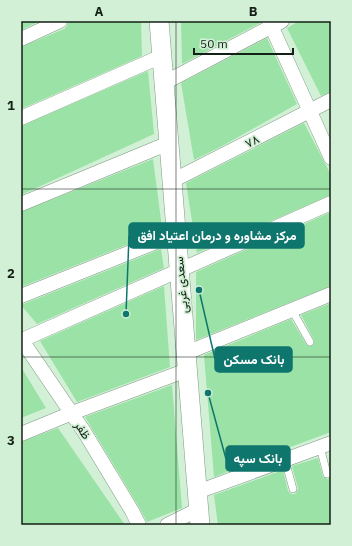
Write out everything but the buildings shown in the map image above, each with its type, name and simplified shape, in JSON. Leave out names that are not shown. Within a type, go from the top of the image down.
[{"type":"main road","name":"سعدی غربی","points":[[159,21],[199,509]]},
{"type":"street","points":[[21,39],[60,21]]},
{"type":"street","points":[[164,83],[274,23],[331,158]]},
{"type":"street","points":[[21,118],[162,56]]},
{"type":"street","name":"۷۸","points":[[172,181],[331,100]]},
{"type":"street","points":[[21,204],[169,143]]},
{"type":"street","points":[[21,339],[179,271],[331,203]]},
{"type":"street","points":[[21,296],[176,234]]},
{"type":"street","points":[[21,434],[72,413],[187,361],[292,310],[331,294]]},
{"type":"street","name":"ظفر","points":[[21,339],[89,439],[139,525]]},
{"type":"street","points":[[167,525],[199,509],[285,460],[325,445]]},
{"type":"lane","points":[[292,310],[310,342]]},
{"type":"lane","points":[[325,445],[327,474]]},
{"type":"lane","points":[[285,460],[293,489]]},
{"type":"place","name":"بانک مسکن","points":[[199,290]]},
{"type":"place","name":"مرکز مشاوره و درمان اعتیاد افق","points":[[126,314]]},
{"type":"place","name":"بانک سپه","points":[[208,393]]}]
